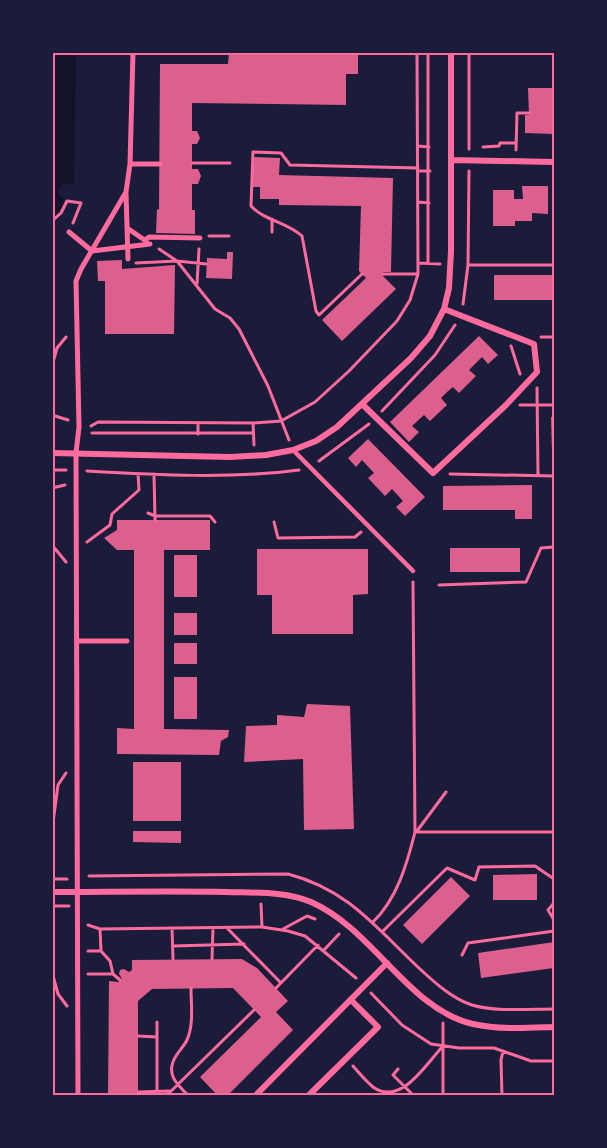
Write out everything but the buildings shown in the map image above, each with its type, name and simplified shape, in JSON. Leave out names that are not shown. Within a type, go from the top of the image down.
[{"type":"street","points":[[128,261],[126,192],[130,164],[133,52]]},
{"type":"street","points":[[52,453],[254,456],[293,450],[316,441],[337,427],[417,351],[430,336],[444,309],[449,288],[452,160],[451,52]]},
{"type":"street","points":[[452,160],[555,162]]},
{"type":"street","points":[[130,164],[160,164]]},
{"type":"street","points":[[78,1095],[76,453],[79,427],[76,281],[126,192]]},
{"type":"street","points":[[127,228],[148,242]]},
{"type":"street","points":[[69,232],[92,251],[148,242]]},
{"type":"street","points":[[148,242],[149,237],[200,238]]},
{"type":"street","points":[[362,404],[433,473],[506,405],[537,372],[534,344],[444,309]]},
{"type":"street","points":[[77,641],[127,640]]},
{"type":"street","points":[[52,892],[261,893],[298,897],[312,902],[347,924],[424,998],[443,1012],[471,1024],[494,1028],[555,1027]]},
{"type":"street","points":[[255,1095],[387,963]]},
{"type":"street","points":[[308,1095],[378,1027],[351,1000]]},
{"type":"lane","points":[[293,450],[413,571]]},
{"type":"path","points":[[88,429],[98,422],[253,423],[281,421],[315,402],[349,371],[397,321],[410,300],[418,274],[417,55],[428,55],[430,171],[428,264]]},
{"type":"path","points":[[516,161],[517,113],[529,113]]},
{"type":"path","points":[[483,147],[516,142]]},
{"type":"path","points":[[418,146],[429,147]]},
{"type":"path","points":[[362,274],[319,315],[316,311],[302,236],[294,228],[259,214],[251,206],[253,152],[281,153],[290,165],[430,171]]},
{"type":"path","points":[[192,163],[230,163]]},
{"type":"path","points":[[52,221],[62,213],[67,201],[81,203]]},
{"type":"path","points":[[418,202],[429,203]]},
{"type":"path","points":[[272,219],[272,232]]},
{"type":"path","points":[[418,234],[429,234]]},
{"type":"path","points":[[196,286],[201,236],[229,236]]},
{"type":"path","points":[[148,242],[177,261],[215,309],[230,318],[239,328],[258,364],[293,450]]},
{"type":"path","points":[[128,261],[177,261],[206,264]]},
{"type":"path","points":[[418,263],[451,265]]},
{"type":"path","points":[[52,470],[138,474],[259,474],[310,467],[376,417],[435,355],[448,338],[460,315],[466,290],[468,265],[555,265]]},
{"type":"path","points":[[384,274],[418,274]]},
{"type":"path","points":[[52,366],[57,348],[77,325]]},
{"type":"path","points":[[506,333],[524,386]]},
{"type":"path","points":[[537,372],[538,476]]},
{"type":"path","points":[[506,405],[555,405]]},
{"type":"path","points":[[121,422],[121,433]]},
{"type":"path","points":[[159,434],[160,423]]},
{"type":"path","points":[[198,423],[198,434]]},
{"type":"path","points":[[230,423],[230,434]]},
{"type":"path","points":[[253,423],[254,456]]},
{"type":"path","points":[[92,433],[253,433]]},
{"type":"path","points":[[433,473],[555,476]]},
{"type":"path","points":[[76,550],[110,525],[112,514],[139,490],[138,474]]},
{"type":"path","points":[[154,474],[155,518]]},
{"type":"path","points":[[147,513],[155,518],[210,516],[215,522]]},
{"type":"path","points":[[274,522],[278,537],[355,537],[368,525]]},
{"type":"path","points":[[52,544],[65,561],[76,570]]},
{"type":"path","points":[[439,585],[526,582],[541,548],[555,547]]},
{"type":"path","points":[[413,571],[416,832],[408,859],[389,904],[373,922],[435,983],[471,1005],[514,1009],[555,1009]]},
{"type":"path","points":[[52,830],[58,785],[77,756]]},
{"type":"path","points":[[416,832],[446,792]]},
{"type":"path","points":[[416,832],[555,832]]},
{"type":"path","points":[[382,932],[447,868],[475,880],[479,867],[535,866],[555,879]]},
{"type":"path","points":[[261,893],[262,927]]},
{"type":"path","points":[[555,903],[548,910],[555,921]]},
{"type":"path","points":[[78,906],[85,923],[100,929],[262,927],[305,936],[364,986],[402,1025],[431,1044],[494,1048],[531,1061],[555,1061]]},
{"type":"path","points":[[281,930],[307,916],[321,921]]},
{"type":"path","points":[[324,950],[347,924]]},
{"type":"path","points":[[172,928],[173,959]]},
{"type":"path","points":[[212,959],[213,928]]},
{"type":"path","points":[[228,928],[281,983]]},
{"type":"path","points":[[100,929],[100,951],[110,962],[113,974],[120,980]]},
{"type":"path","points":[[462,955],[468,943],[555,931]]},
{"type":"path","points":[[173,946],[244,944]]},
{"type":"path","points":[[276,988],[318,945]]},
{"type":"path","points":[[77,951],[100,951]]},
{"type":"path","points":[[296,969],[299,972]]},
{"type":"path","points":[[52,972],[58,994],[77,1019]]},
{"type":"path","points":[[77,974],[113,974]]},
{"type":"path","points":[[189,1095],[172,1077],[171,1067],[174,1058],[187,1041],[191,1020],[191,988]]},
{"type":"path","points":[[166,1095],[255,1010]]},
{"type":"path","points":[[443,1012],[443,1095]]},
{"type":"path","points":[[157,1022],[157,1094]]},
{"type":"path","points":[[138,1036],[157,1036]]},
{"type":"path","points":[[345,1059],[373,1087],[386,1093],[396,1092],[405,1087],[443,1046]]},
{"type":"path","points":[[502,1095],[501,1060],[503,1052]]},
{"type":"path","points":[[398,1069],[393,1075],[414,1095]]},
{"type":"path","points":[[138,1092],[157,1094],[171,1091]]},
{"type":"shaded area","points":[[53,53],[76,53],[74,184],[63,184],[57,190],[58,194],[64,198],[63,206],[53,219]]}]
